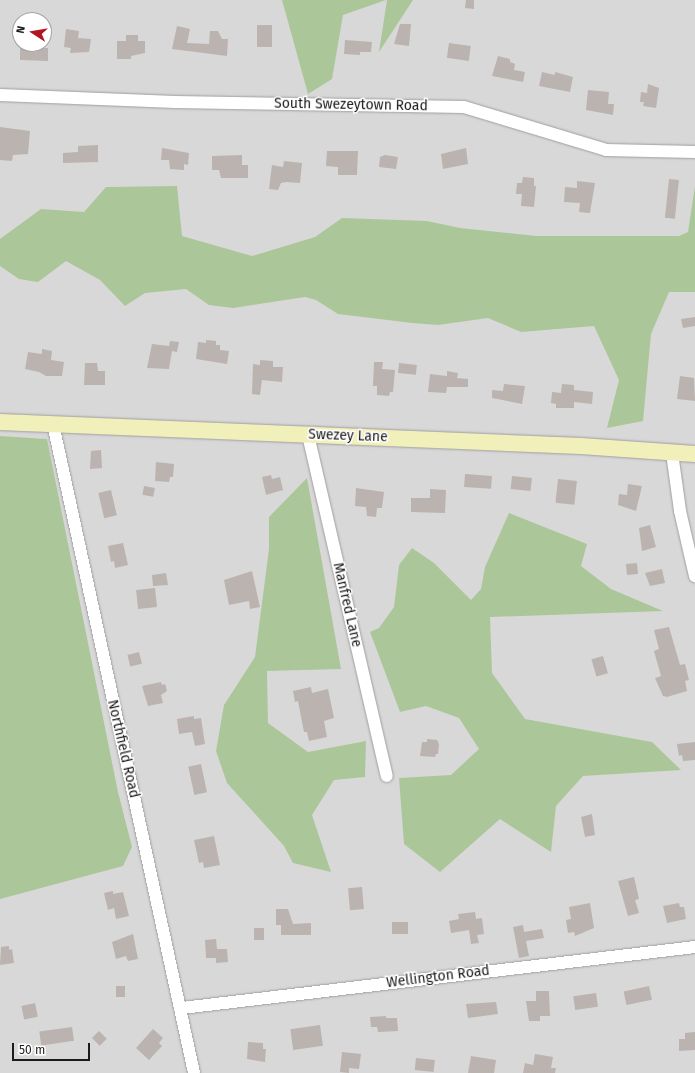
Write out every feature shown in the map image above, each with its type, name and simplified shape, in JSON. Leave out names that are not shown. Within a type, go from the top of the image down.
[{"type":"street","name":"South Swezeytown Road","points":[[0,95],[175,102],[464,107],[606,150],[695,152]]},
{"type":"street","name":"Swezey Lane","points":[[0,422],[581,446],[695,454]]},
{"type":"street","name":"Northfield Road","points":[[53,424],[182,1008],[194,1073]]},
{"type":"street","name":"Manfred Lane","points":[[308,435],[387,776]]},
{"type":"street","points":[[672,453],[680,511],[695,576]]},
{"type":"street","name":"Wellington Road","points":[[182,1008],[695,947]]},
{"type":"shaded area","points":[[0,0],[695,0],[695,1073],[0,1073]]},
{"type":"green space","points":[[282,0],[386,0],[343,15],[332,79],[308,94]]},
{"type":"green space","points":[[387,0],[413,0],[379,52]]},
{"type":"green space","points":[[177,186],[182,236],[252,256],[315,237],[342,218],[427,221],[460,228],[537,236],[679,236],[688,232],[695,186],[695,292],[669,292],[651,334],[643,421],[607,428],[619,380],[594,326],[521,332],[488,318],[438,325],[412,323],[338,314],[316,300],[305,297],[233,308],[209,305],[186,289],[145,293],[125,306],[100,280],[66,261],[38,282],[19,279],[0,266],[0,239],[41,209],[84,212],[106,187]]},
{"type":"green space","points":[[0,436],[47,439],[118,792],[132,847],[123,866],[0,899]]},
{"type":"green space","points":[[307,478],[341,669],[267,671],[268,723],[308,752],[366,741],[365,777],[334,780],[312,815],[331,872],[293,863],[284,846],[227,783],[216,751],[224,705],[255,657],[269,549],[269,517]]},
{"type":"green space","points":[[509,513],[587,544],[581,566],[611,589],[663,611],[490,617],[492,673],[525,719],[652,742],[681,770],[583,776],[556,806],[551,852],[500,819],[440,872],[404,844],[399,778],[451,775],[479,749],[459,718],[426,706],[400,712],[370,632],[379,628],[394,607],[399,565],[412,548],[434,563],[471,600],[481,589],[485,567]]},
{"type":"building","points":[[466,0],[474,0],[474,9],[465,8]]},
{"type":"building","points":[[400,24],[411,24],[409,46],[394,44]]},
{"type":"building","points":[[257,25],[272,25],[272,47],[257,47]]},
{"type":"building","points":[[177,26],[190,29],[187,43],[209,44],[210,31],[218,31],[222,39],[228,39],[227,56],[172,49]]},
{"type":"building","points":[[66,29],[79,31],[78,38],[91,39],[89,52],[70,53],[71,48],[64,47]]},
{"type":"building","points":[[126,35],[138,35],[138,41],[145,41],[145,53],[131,56],[131,59],[117,59],[117,41],[126,41]]},
{"type":"building","points":[[345,40],[372,42],[371,52],[360,52],[360,55],[344,54]]},
{"type":"building","points":[[449,43],[471,46],[469,61],[447,58]]},
{"type":"building","points":[[20,52],[48,52],[48,61],[20,60]]},
{"type":"building","points":[[498,56],[510,59],[510,62],[515,64],[514,70],[525,72],[523,82],[492,76]]},
{"type":"building","points":[[542,72],[555,75],[555,72],[573,77],[570,92],[539,86]]},
{"type":"building","points":[[648,84],[659,88],[656,108],[643,106],[644,102],[640,102],[641,92],[647,93]]},
{"type":"building","points":[[588,90],[609,92],[608,104],[614,104],[613,115],[586,110]]},
{"type":"building","points":[[0,127],[30,131],[28,154],[13,155],[12,161],[0,160]]},
{"type":"building","points":[[98,145],[98,162],[63,163],[63,153],[78,152],[78,146]]},
{"type":"building","points":[[162,148],[189,153],[188,165],[184,164],[184,170],[170,169],[169,160],[161,160]]},
{"type":"building","points":[[466,148],[468,164],[443,169],[441,154]]},
{"type":"building","points":[[327,151],[358,151],[357,175],[338,175],[338,167],[326,166]]},
{"type":"building","points":[[242,155],[242,165],[248,165],[248,178],[221,178],[219,170],[212,170],[212,156]]},
{"type":"building","points":[[385,155],[398,157],[396,169],[379,167],[380,157]]},
{"type":"building","points":[[284,161],[302,163],[300,183],[286,182],[281,183],[278,190],[269,189],[272,165],[283,167]]},
{"type":"building","points":[[523,177],[534,178],[534,186],[536,186],[534,207],[521,206],[522,194],[516,194],[517,183],[522,183]]},
{"type":"building","points":[[669,179],[679,180],[675,219],[665,218]]},
{"type":"building","points":[[577,181],[595,183],[590,213],[579,212],[580,203],[564,202],[565,187],[577,188]]},
{"type":"building","points":[[695,317],[695,326],[683,328],[681,319]]},
{"type":"building","points":[[206,340],[216,341],[216,345],[220,345],[220,350],[229,351],[227,364],[196,359],[198,342],[206,343]]},
{"type":"building","points":[[170,341],[179,342],[177,352],[172,351],[169,369],[147,368],[152,344],[169,346]]},
{"type":"building","points":[[42,349],[52,351],[51,360],[64,362],[62,376],[46,376],[39,372],[25,369],[28,352],[42,354]]},
{"type":"building","points":[[260,360],[273,361],[273,367],[283,367],[282,382],[262,380],[260,395],[252,394],[253,364],[260,365]]},
{"type":"building","points":[[374,362],[383,362],[382,369],[395,370],[393,392],[390,392],[389,396],[377,395],[377,386],[373,386]]},
{"type":"building","points":[[85,363],[97,363],[98,371],[105,371],[105,385],[84,385]]},
{"type":"building","points":[[399,363],[417,365],[416,375],[398,373]]},
{"type":"building","points":[[447,371],[458,373],[457,378],[468,379],[468,387],[447,387],[446,393],[428,392],[430,374],[447,376]]},
{"type":"building","points":[[680,376],[694,378],[695,401],[677,399]]},
{"type":"building","points":[[504,384],[525,386],[522,404],[492,398],[492,390],[503,391]]},
{"type":"building","points":[[562,384],[574,385],[574,390],[593,392],[592,404],[574,402],[574,408],[556,408],[556,404],[551,403],[552,392],[561,393]]},
{"type":"building","points":[[101,450],[102,468],[90,469],[91,451]]},
{"type":"building","points":[[156,462],[174,464],[173,477],[170,477],[169,482],[155,481]]},
{"type":"building","points":[[465,474],[492,476],[491,489],[464,487]]},
{"type":"building","points":[[271,475],[272,479],[280,477],[283,490],[266,495],[262,477]]},
{"type":"building","points":[[512,476],[532,478],[531,491],[511,489]]},
{"type":"building","points":[[558,479],[577,481],[574,505],[555,503]]},
{"type":"building","points":[[628,484],[642,486],[636,511],[618,505],[619,494],[627,495]]},
{"type":"building","points":[[144,486],[155,488],[153,497],[142,495]]},
{"type":"building","points":[[356,488],[384,492],[382,508],[377,508],[376,517],[367,516],[366,507],[355,506]]},
{"type":"building","points":[[430,489],[446,490],[445,513],[411,512],[411,498],[430,498]]},
{"type":"building","points":[[111,490],[117,515],[104,518],[98,493]]},
{"type":"building","points":[[650,525],[656,547],[642,551],[639,528]]},
{"type":"building","points":[[123,543],[128,565],[115,568],[114,561],[111,562],[108,546]]},
{"type":"building","points":[[637,563],[638,574],[627,575],[626,564]]},
{"type":"building","points":[[662,569],[665,583],[650,586],[645,573]]},
{"type":"building","points":[[252,571],[260,607],[250,609],[249,601],[229,605],[224,580]]},
{"type":"building","points":[[166,573],[168,585],[153,586],[152,575]]},
{"type":"building","points":[[155,588],[157,607],[138,609],[136,590]]},
{"type":"building","points":[[669,627],[680,665],[685,664],[689,680],[685,681],[687,691],[667,697],[663,696],[655,678],[661,676],[654,651],[659,649],[654,630]]},
{"type":"building","points":[[139,652],[142,664],[130,667],[127,655]]},
{"type":"building","points":[[603,656],[608,673],[596,677],[591,659]]},
{"type":"building","points":[[161,682],[162,685],[165,684],[167,691],[161,695],[163,703],[148,706],[142,686]]},
{"type":"building","points":[[311,687],[312,693],[328,689],[334,718],[324,721],[327,737],[309,741],[307,732],[304,732],[298,701],[295,702],[293,691]]},
{"type":"building","points":[[194,716],[194,719],[201,718],[205,744],[195,746],[192,732],[179,734],[177,719]]},
{"type":"building","points":[[427,739],[437,740],[439,744],[438,754],[436,754],[435,757],[420,756],[422,742],[427,742]]},
{"type":"building","points":[[695,742],[695,760],[683,761],[682,755],[679,756],[677,744]]},
{"type":"building","points":[[201,764],[207,792],[194,795],[188,767]]},
{"type":"building","points":[[592,814],[595,835],[585,837],[581,817]]},
{"type":"building","points":[[214,836],[220,865],[204,868],[203,862],[199,863],[194,840]]},
{"type":"building","points":[[634,877],[639,899],[635,900],[639,913],[628,916],[618,881]]},
{"type":"building","points":[[362,887],[364,909],[350,910],[348,888]]},
{"type":"building","points":[[113,891],[113,894],[123,892],[129,916],[116,919],[114,908],[108,910],[104,893]]},
{"type":"building","points":[[590,903],[594,928],[575,936],[574,932],[568,933],[566,920],[571,919],[569,907]]},
{"type":"building","points":[[679,903],[680,907],[684,907],[686,919],[667,923],[663,906]]},
{"type":"building","points":[[276,909],[288,909],[293,924],[311,923],[311,935],[281,935],[281,925],[276,925]]},
{"type":"building","points":[[475,912],[476,919],[482,918],[484,934],[477,935],[479,943],[471,944],[469,930],[451,933],[449,921],[459,919],[458,914]]},
{"type":"building","points":[[392,922],[408,922],[408,934],[392,934]]},
{"type":"building","points":[[523,925],[524,932],[542,929],[544,938],[526,941],[529,956],[519,958],[513,927]]},
{"type":"building","points":[[254,928],[264,928],[264,940],[254,940]]},
{"type":"building","points":[[133,934],[138,959],[128,961],[126,956],[116,959],[112,942]]},
{"type":"building","points":[[216,939],[217,949],[227,949],[228,962],[216,963],[216,958],[206,958],[205,940]]},
{"type":"building","points":[[9,946],[9,950],[12,949],[14,963],[0,965],[1,947]]},
{"type":"building","points":[[116,986],[125,986],[125,997],[116,997]]},
{"type":"building","points":[[649,986],[652,1000],[626,1005],[624,991]]},
{"type":"building","points":[[536,991],[549,991],[550,1016],[540,1016],[540,1021],[529,1021],[526,1001],[536,1001]]},
{"type":"building","points":[[596,993],[598,1007],[575,1010],[573,996]]},
{"type":"building","points":[[496,1002],[498,1014],[468,1018],[466,1004]]},
{"type":"building","points":[[35,1003],[38,1017],[24,1020],[21,1006]]},
{"type":"building","points":[[386,1016],[386,1018],[397,1018],[398,1031],[378,1032],[377,1027],[371,1027],[370,1017]]},
{"type":"building","points":[[320,1025],[323,1046],[293,1050],[290,1029]]},
{"type":"building","points":[[72,1027],[74,1041],[41,1045],[39,1032]]},
{"type":"building","points":[[153,1029],[163,1038],[159,1043],[162,1046],[149,1060],[136,1048]]},
{"type":"building","points":[[99,1031],[107,1039],[100,1046],[92,1038]]},
{"type":"building","points":[[695,1032],[695,1050],[679,1051],[679,1039],[685,1039],[685,1033]]},
{"type":"building","points":[[248,1042],[263,1043],[263,1049],[266,1049],[265,1062],[247,1059]]},
{"type":"building","points":[[342,1052],[361,1054],[359,1069],[349,1068],[349,1073],[340,1072]]},
{"type":"building","points":[[535,1054],[553,1057],[551,1068],[556,1068],[555,1073],[523,1073],[525,1063],[533,1065]]},
{"type":"building","points":[[471,1056],[496,1060],[494,1073],[468,1073]]},
{"type":"building","points":[[416,1058],[435,1060],[434,1072],[415,1070]]}]
